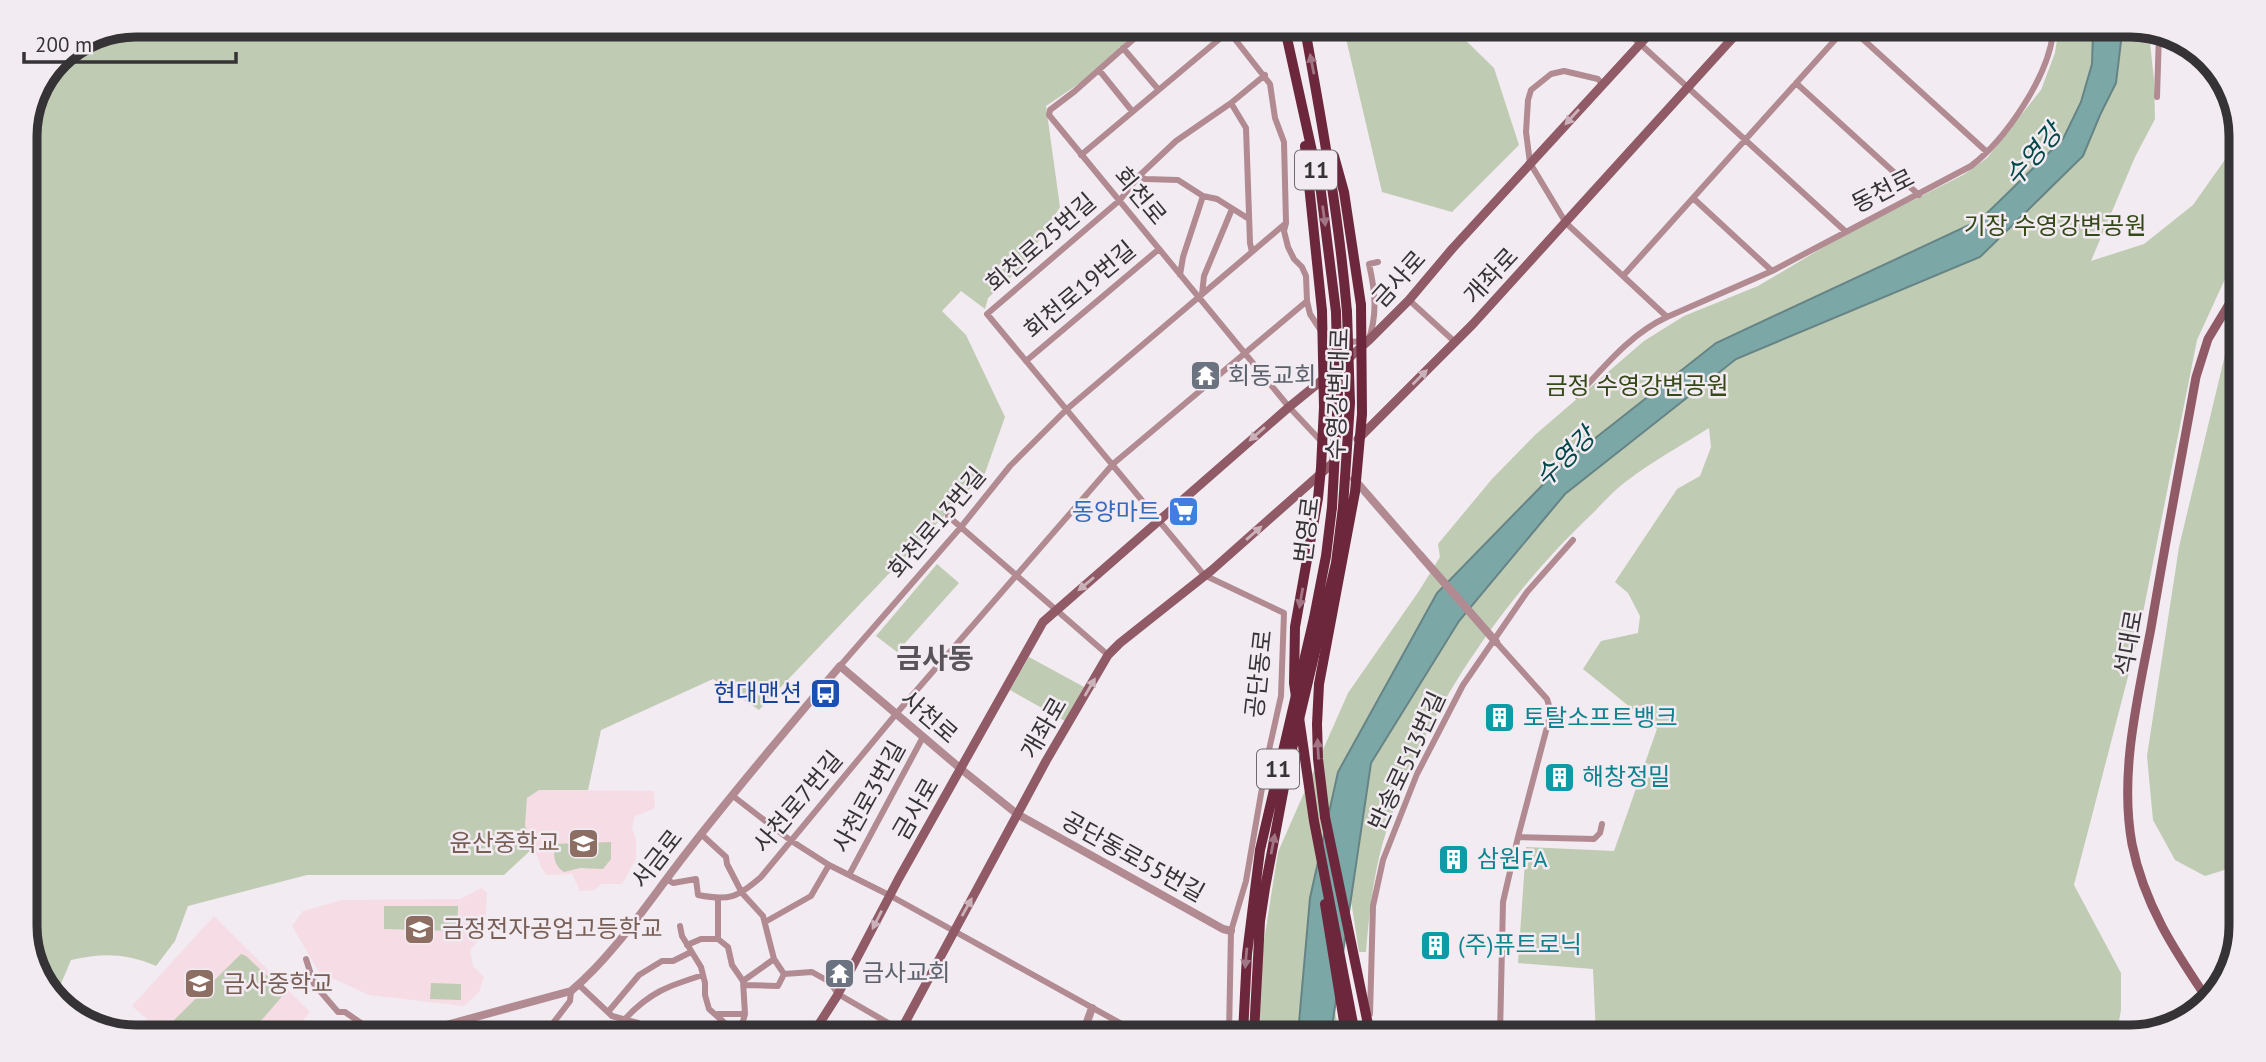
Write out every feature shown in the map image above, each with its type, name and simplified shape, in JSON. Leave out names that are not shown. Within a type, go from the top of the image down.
[{"type":"highway","name":"번영로","points":[[1254,1025],[1260,921],[1265,888],[1288,766],[1336,563],[1338,507],[1350,403],[1341,312],[1321,192],[1287,37]]},
{"type":"highway","name":"번영로","points":[[1306,37],[1342,252],[1341,312]]},
{"type":"highway","name":"수영강변대로","points":[[1318,99],[1344,192],[1361,305],[1362,414],[1355,492],[1319,684],[1319,819]]},
{"type":"highway","points":[[1300,101],[1324,407],[1318,499],[1295,627],[1294,683],[1353,1025]]},
{"type":"highway","name":"번영로","points":[[1243,1025],[1247,954],[1260,850],[1338,507]]},
{"type":"highway","points":[[1319,819],[1333,957],[1344,1025]]},
{"type":"highway","points":[[1319,819],[1361,1025]]},
{"type":"highway","points":[[1319,819],[1370,1025]]},
{"type":"main road","name":"금사로","points":[[818,1025],[1043,622],[1368,341],[1409,300],[1452,248],[1646,37]]},
{"type":"main road","name":"개좌로","points":[[906,1025],[1017,814],[1108,655],[1212,570],[1338,459],[1455,342],[1734,37]]},
{"type":"main road","name":"석대로","points":[[2203,994],[2169,943],[2146,893],[2128,812],[2129,780],[2138,701],[2196,377],[2208,340],[2229,305]]},
{"type":"street","name":"회천로","points":[[1135,37],[1050,110],[1049,115],[1180,275],[1200,295],[1289,407],[1338,459]]},
{"type":"street","points":[[1082,155],[1220,37]]},
{"type":"street","points":[[1234,37],[1270,84],[1275,118],[1284,142],[1284,232],[1288,247],[1306,275],[1307,301],[1316,313],[1329,343],[1331,372]]},
{"type":"street","points":[[1633,37],[1845,231]]},
{"type":"street","points":[[1623,275],[1837,37]]},
{"type":"street","points":[[1860,37],[1987,152]]},
{"type":"street","name":"동천로","points":[[1577,396],[1630,341],[1651,324],[1772,271],[1971,166],[1987,152],[2034,88],[2047,58],[2052,37]]},
{"type":"street","points":[[2157,97],[2159,41]]},
{"type":"street","points":[[1123,48],[1158,89]]},
{"type":"street","points":[[1099,70],[1132,111]]},
{"type":"street","points":[[1602,84],[1590,76],[1564,71],[1551,74],[1531,90],[1526,132],[1530,163],[1566,223],[1667,317]]},
{"type":"street","name":"회천로25번길","points":[[1026,361],[987,314],[1120,200],[1139,176],[1176,141],[1231,103],[1265,75]]},
{"type":"street","points":[[1796,83],[1919,195]]},
{"type":"street","points":[[1231,103],[1246,128],[1252,252]]},
{"type":"street","points":[[1139,176],[1145,179],[1178,180],[1203,196],[1217,199],[1249,219]]},
{"type":"street","points":[[1180,275],[1188,240],[1203,196]]},
{"type":"street","points":[[1693,198],[1772,271]]},
{"type":"street","points":[[1200,295],[1204,275],[1232,209]]},
{"type":"street","name":"회천로13번길","points":[[840,666],[961,527],[1010,466],[1067,409],[1286,223]]},
{"type":"street","name":"회천로19번길","points":[[1026,361],[1159,249]]},
{"type":"street","points":[[1329,343],[1368,341],[1374,324],[1375,290],[1369,264],[1378,262]]},
{"type":"street","points":[[1409,300],[1455,342]]},
{"type":"street","points":[[1246,353],[1307,301]]},
{"type":"street","name":"사천로7번길","points":[[718,899],[742,893],[761,877],[896,714],[1113,464],[1246,353]]},
{"type":"street","points":[[1026,361],[1204,575]]},
{"type":"street","points":[[1338,459],[1546,698],[1552,712],[1503,902],[1500,1025]]},
{"type":"street","points":[[1313,482],[1353,478]]},
{"type":"street","points":[[948,516],[1108,655]]},
{"type":"street","name":"반송로513번길","points":[[1371,1025],[1373,906],[1383,860],[1417,774],[1463,685],[1527,592],[1573,540]]},
{"type":"street","name":"공단동로","points":[[1204,575],[1284,612],[1280,696],[1266,759],[1246,881],[1231,931],[1229,1025]]},
{"type":"street","name":"사천로","points":[[840,666],[1017,814]]},
{"type":"street","name":"서금로","points":[[446,1025],[571,991],[579,985],[840,666]]},
{"type":"street","name":"사천로3번길","points":[[849,875],[923,737]]},
{"type":"street","points":[[733,796],[790,841],[829,865],[890,895],[1123,1025]]},
{"type":"street","name":"공단동로55번길","points":[[1017,814],[1231,931]]},
{"type":"street","points":[[1518,836],[1594,839],[1600,833],[1602,824]]},
{"type":"street","points":[[701,834],[726,857],[742,893],[752,902],[765,922],[774,959],[784,974],[778,986],[743,983]]},
{"type":"street","points":[[765,922],[811,896],[829,865]]},
{"type":"street","points":[[666,879],[673,883],[696,879],[698,895],[718,899],[719,939]]},
{"type":"street","points":[[680,926],[682,936],[704,975],[709,1009],[730,1025]]},
{"type":"street","points":[[687,945],[694,940],[719,939],[728,947],[733,965],[743,983],[745,1014],[740,1025]]},
{"type":"street","points":[[608,1012],[639,975],[662,961],[673,961],[691,952]]},
{"type":"street","points":[[306,959],[314,984],[338,1012],[345,1012],[364,1025]]},
{"type":"street","points":[[743,983],[774,959]]},
{"type":"street","name":"개좌로","points":[[784,974],[812,972],[830,982],[838,994],[890,1025]]},
{"type":"street","points":[[625,1020],[642,1000],[671,985],[704,975]]},
{"type":"street","points":[[579,985],[612,1016],[638,1025]]},
{"type":"street","points":[[556,1025],[554,1023],[570,1001],[571,991]]},
{"type":"street","points":[[1086,1025],[1092,1008]]},
{"type":"street","points":[[718,1014],[745,1014]]},
{"type":"shaded area","name":"윤산중학교","points":[[539,790],[654,791],[655,808],[634,817],[632,829],[636,838],[636,859],[622,884],[602,884],[594,890],[580,891],[572,874],[547,875],[542,869],[525,825],[527,798]]},
{"type":"shaded area","points":[[481,888],[487,893],[485,933],[470,950],[473,966],[484,977],[479,992],[464,1006],[369,995],[319,972],[292,926],[303,911],[342,900],[460,899]]},
{"type":"shaded area","points":[[214,916],[310,1012],[299,1025],[153,1025],[132,1006]]},
{"type":"green space","points":[[136,37],[1130,37],[1099,70],[1046,106],[1060,207],[1023,266],[988,298],[985,309],[961,291],[942,311],[966,335],[1005,417],[985,473],[759,710],[713,679],[601,730],[588,790],[539,790],[527,798],[525,825],[533,848],[504,875],[307,875],[188,906],[175,941],[156,966],[114,956],[71,960],[60,986],[66,997],[47,970],[37,933],[37,129],[44,98],[53,81],[66,66],[81,53],[98,44]]},
{"type":"green space","points":[[1346,37],[1462,37],[1494,68],[1519,145],[1452,212],[1382,192]]},
{"type":"green space","points":[[2057,37],[2150,39],[2155,119],[2135,157],[2091,261],[2144,244],[2193,205],[2229,154],[2229,274],[2197,340],[2138,638],[2074,885],[2121,973],[2118,1025],[1596,1025],[1593,969],[1518,963],[1526,847],[1614,851],[1657,729],[1583,669],[1601,641],[1638,633],[1640,616],[1628,593],[1615,582],[1677,489],[1700,476],[1711,447],[1709,428],[1647,466],[1610,496],[1527,583],[1467,664],[1418,752],[1398,797],[1377,869],[1366,952],[1359,952],[1344,855],[1329,978],[1337,1025],[1260,1025],[1260,966],[1278,852],[1348,693],[1440,557],[1438,544],[1492,479],[1535,435],[1644,341],[1684,316],[1758,286],[1844,235],[1963,175],[1987,158],[2041,90],[2055,53]]},
{"type":"green space","points":[[2229,338],[2229,869],[2205,876],[2175,860],[2153,820],[2147,756],[2179,547]]},
{"type":"green space","points":[[937,564],[959,583],[897,652],[876,636]]},
{"type":"green space","points":[[1029,657],[1084,687],[1065,721],[1010,690]]},
{"type":"green space","points":[[611,842],[611,859],[603,869],[580,868],[564,872],[556,863],[554,844]]},
{"type":"green space","points":[[384,906],[458,906],[457,931],[384,929]]},
{"type":"green space","points":[[241,954],[285,993],[257,1025],[169,1025]]},
{"type":"green space","points":[[431,983],[461,984],[461,1000],[430,999]]},
{"type":"water","name":"수영강","points":[[2093,37],[2122,37],[2116,83],[2083,156],[1980,257],[1736,359],[1565,494],[1459,621],[1371,763],[1332,1025],[1299,1025],[1310,898],[1338,772],[1437,593],[1565,462],[1716,343],[1980,220],[2063,139],[2081,102],[2092,64]]},
{"type":"place","name":"회동교회","points":[[1205,376]]},
{"type":"place","name":"동양마트","points":[[1183,512]]},
{"type":"place","name":"현대맨션","points":[[825,693]]},
{"type":"place","name":"토탈소프트뱅크","points":[[1500,718]]},
{"type":"place","name":"해창정밀","points":[[1559,777]]},
{"type":"place","name":"윤산중학교","points":[[583,843]]},
{"type":"place","name":"삼원FA","points":[[1454,859]]},
{"type":"place","name":"금정전자공업고등학교","points":[[419,929]]},
{"type":"place","name":"(주)퓨트로닉","points":[[1435,945]]},
{"type":"place","name":"금사교회","points":[[839,973]]},
{"type":"place","name":"금사중학교","points":[[200,984]]},
{"type":"district","name":"금사동","points":[[935,658]]},
{"type":"park label","name":"기장 수영강변공원","points":[[2055,226]]},
{"type":"park label","name":"금정 수영강변공원","points":[[1637,386]]}]
